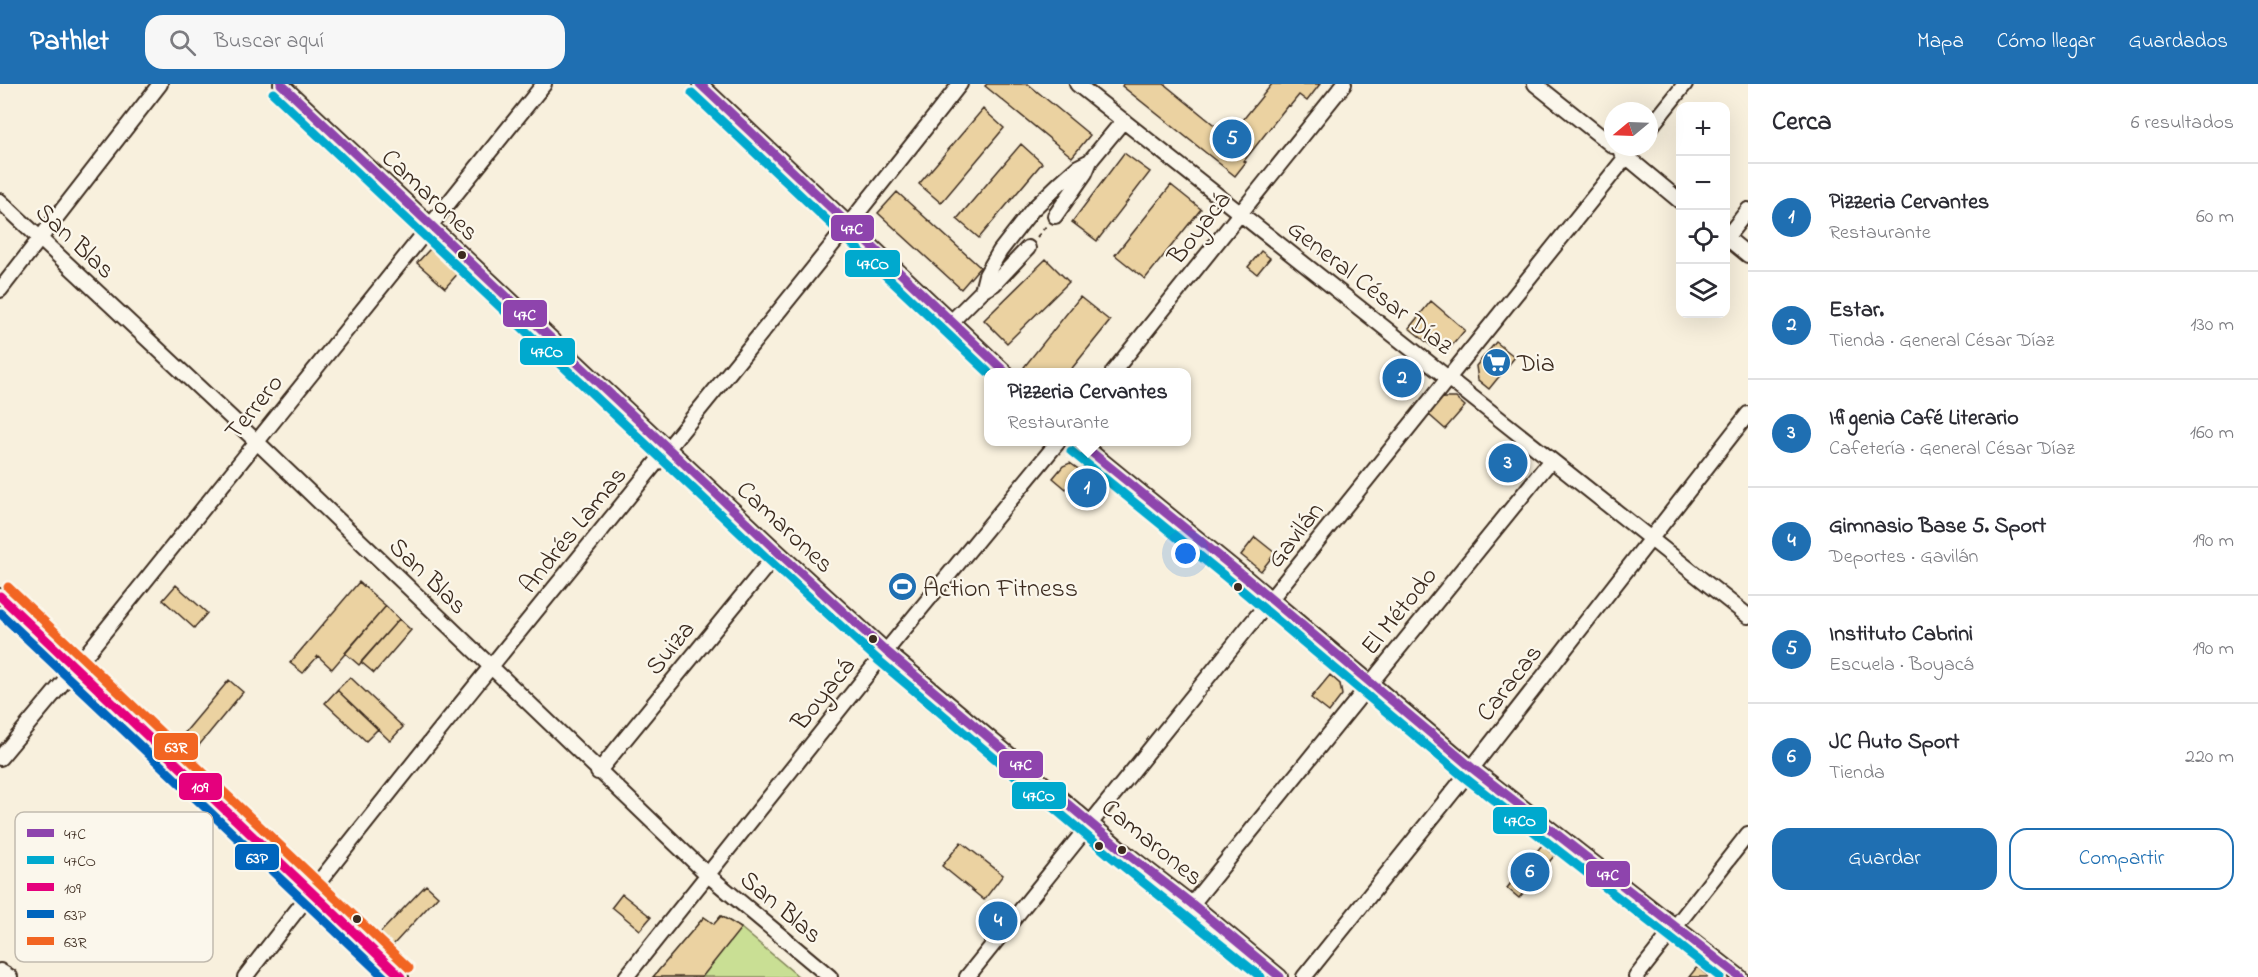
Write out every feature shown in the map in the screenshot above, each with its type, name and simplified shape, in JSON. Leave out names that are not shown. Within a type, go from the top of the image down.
[{"type":"street","points":[[0,290],[160,84]]},
{"type":"street","name":"Camarones","points":[[281,84],[886,651],[1092,824],[1280,977]]},
{"type":"street","name":"Terrero","points":[[0,758],[76,667],[543,84]]},
{"type":"street","points":[[700,84],[1001,368]]},
{"type":"street","name":"Andrés Lamas","points":[[245,977],[960,84]]},
{"type":"street","name":"General César Díaz","points":[[1077,84],[1748,616]]},
{"type":"street","name":"Boyacá","points":[[1116,368],[1344,84]]},
{"type":"street","points":[[1535,84],[1604,138]]},
{"type":"street","points":[[1658,118],[1685,84]]},
{"type":"street","points":[[982,291],[986,275],[999,251],[1032,210],[1069,175],[1090,161],[1123,121]]},
{"type":"street","name":"Gavilán","points":[[967,977],[1627,156]]},
{"type":"street","points":[[1634,156],[1676,197]]},
{"type":"street","points":[[1055,216],[1085,173],[1090,161]]},
{"type":"street","name":"San Blas","points":[[0,201],[256,441],[598,772],[708,875],[830,977]]},
{"type":"street","points":[[1730,233],[1748,210]]},
{"type":"street","points":[[1730,241],[1748,255]]},
{"type":"street","points":[[952,321],[982,291],[994,284],[1028,248]]},
{"type":"street","name":"Caracas","points":[[1304,977],[1472,768],[1748,414]]},
{"type":"street","name":"Boyacá","points":[[626,977],[886,651],[1054,446]]},
{"type":"street","points":[[1085,446],[1472,768],[1740,977]]},
{"type":"street","name":"El Método","points":[[1192,904],[1551,460]]},
{"type":"street","name":"Suiza","points":[[598,772],[778,552]]},
{"type":"street","points":[[0,596],[401,977]]},
{"type":"street","points":[[1636,977],[1748,834]]},
{"type":"street","points":[[0,971],[10,977]]},
{"type":"path","points":[[1028,248],[1055,216]]},
{"type":"green space","points":[[721,916],[741,928],[799,977],[653,977],[704,917],[714,924]]},
{"type":"building","points":[[987,84],[1028,84],[1090,135],[1072,157],[985,86]]},
{"type":"building","points":[[1123,84],[1164,84],[1229,137],[1272,84],[1320,84],[1307,101],[1299,95],[1290,106],[1288,105],[1235,176],[1122,86]]},
{"type":"building","points":[[983,109],[1004,128],[941,203],[919,184]]},
{"type":"building","points":[[1021,144],[1042,163],[979,238],[957,219]]},
{"type":"building","points":[[1124,153],[1150,172],[1097,241],[1072,222]]},
{"type":"building","points":[[1171,185],[1201,209],[1145,279],[1115,255]]},
{"type":"building","points":[[897,192],[980,267],[961,289],[878,213]]},
{"type":"building","points":[[437,249],[461,270],[445,288],[417,263],[429,250]]},
{"type":"building","points":[[1261,251],[1270,258],[1257,274],[1248,267]]},
{"type":"building","points":[[1046,259],[1069,282],[1007,343],[984,320]]},
{"type":"building","points":[[1080,297],[1110,321],[1072,368],[1024,367]]},
{"type":"building","points":[[1431,301],[1465,330],[1450,348],[1434,348],[1409,328]]},
{"type":"building","name":"Dia","points":[[1496,342],[1515,357],[1489,389],[1478,380],[1476,366]]},
{"type":"building","points":[[1401,363],[1414,374],[1416,388],[1407,398],[1387,381]]},
{"type":"building","points":[[1442,398],[1456,398],[1465,406],[1445,429],[1428,414]]},
{"type":"building","points":[[1070,463],[1081,471],[1066,489],[1053,478],[1063,466]]},
{"type":"building","points":[[1086,474],[1101,487],[1088,503],[1073,490]]},
{"type":"building","points":[[1255,537],[1275,553],[1261,571],[1241,555]]},
{"type":"building","points":[[359,582],[386,606],[332,669],[318,656],[303,673],[290,663]]},
{"type":"building","points":[[176,585],[207,613],[194,628],[163,600]]},
{"type":"building","points":[[386,606],[399,619],[359,665],[345,653]]},
{"type":"building","points":[[399,619],[411,630],[374,673],[361,662]]},
{"type":"building","points":[[1330,675],[1340,684],[1342,695],[1329,712],[1311,698]]},
{"type":"building","points":[[350,677],[403,727],[390,741],[337,690]]},
{"type":"building","points":[[229,680],[243,692],[196,749],[182,736]]},
{"type":"building","points":[[337,690],[378,729],[366,741],[325,703]]},
{"type":"building","points":[[961,842],[1003,875],[984,900],[942,866]]},
{"type":"building","points":[[1542,845],[1554,856],[1519,898],[1507,888]]},
{"type":"building","points":[[426,885],[438,896],[393,945],[380,933]]},
{"type":"building","points":[[622,894],[651,917],[640,930],[612,907]]},
{"type":"building","points":[[721,916],[741,928],[702,977],[653,977],[704,917],[714,924]]},
{"type":"building","points":[[1697,967],[1708,976],[1689,977]]},
{"type":"transit line","name":"47C","points":[[281,84],[886,651],[1121,849],[1280,977]]},
{"type":"transit line","name":"47C","points":[[700,84],[1001,368]]},
{"type":"transit line","name":"47CO","points":[[273,93],[878,660],[1113,858],[1261,977]]},
{"type":"transit line","name":"47CO","points":[[692,93],[984,368]]},
{"type":"transit line","name":"47C","points":[[1084,446],[1246,578],[1472,768],[1740,977]]},
{"type":"transit line","name":"47CO","points":[[1071,451],[1238,587],[1464,777],[1720,977]]},
{"type":"transit line","name":"63R","points":[[8,587],[409,968]]},
{"type":"transit line","name":"109","points":[[0,596],[401,977]]},
{"type":"transit line","name":"63P","points":[[0,613],[210,812]]},
{"type":"transit line","name":"63P","points":[[213,815],[384,977]]},
{"type":"place","name":"Instituto Cabrini","points":[[1232,139]]},
{"type":"place","name":"Dia","points":[[1496,362]]},
{"type":"place","name":"Estar.","points":[[1402,378]]},
{"type":"place","name":"Ifigenia Café Literario","points":[[1508,463]]},
{"type":"place","name":"Pizzeria Cervantes","points":[[1087,488]]},
{"type":"place","name":"Action Fitness","points":[[902,587]]},
{"type":"place","name":"JC Auto Sport","points":[[1530,872]]},
{"type":"place","name":"Gimnasio Base 5. Sport","points":[[998,921]]}]
